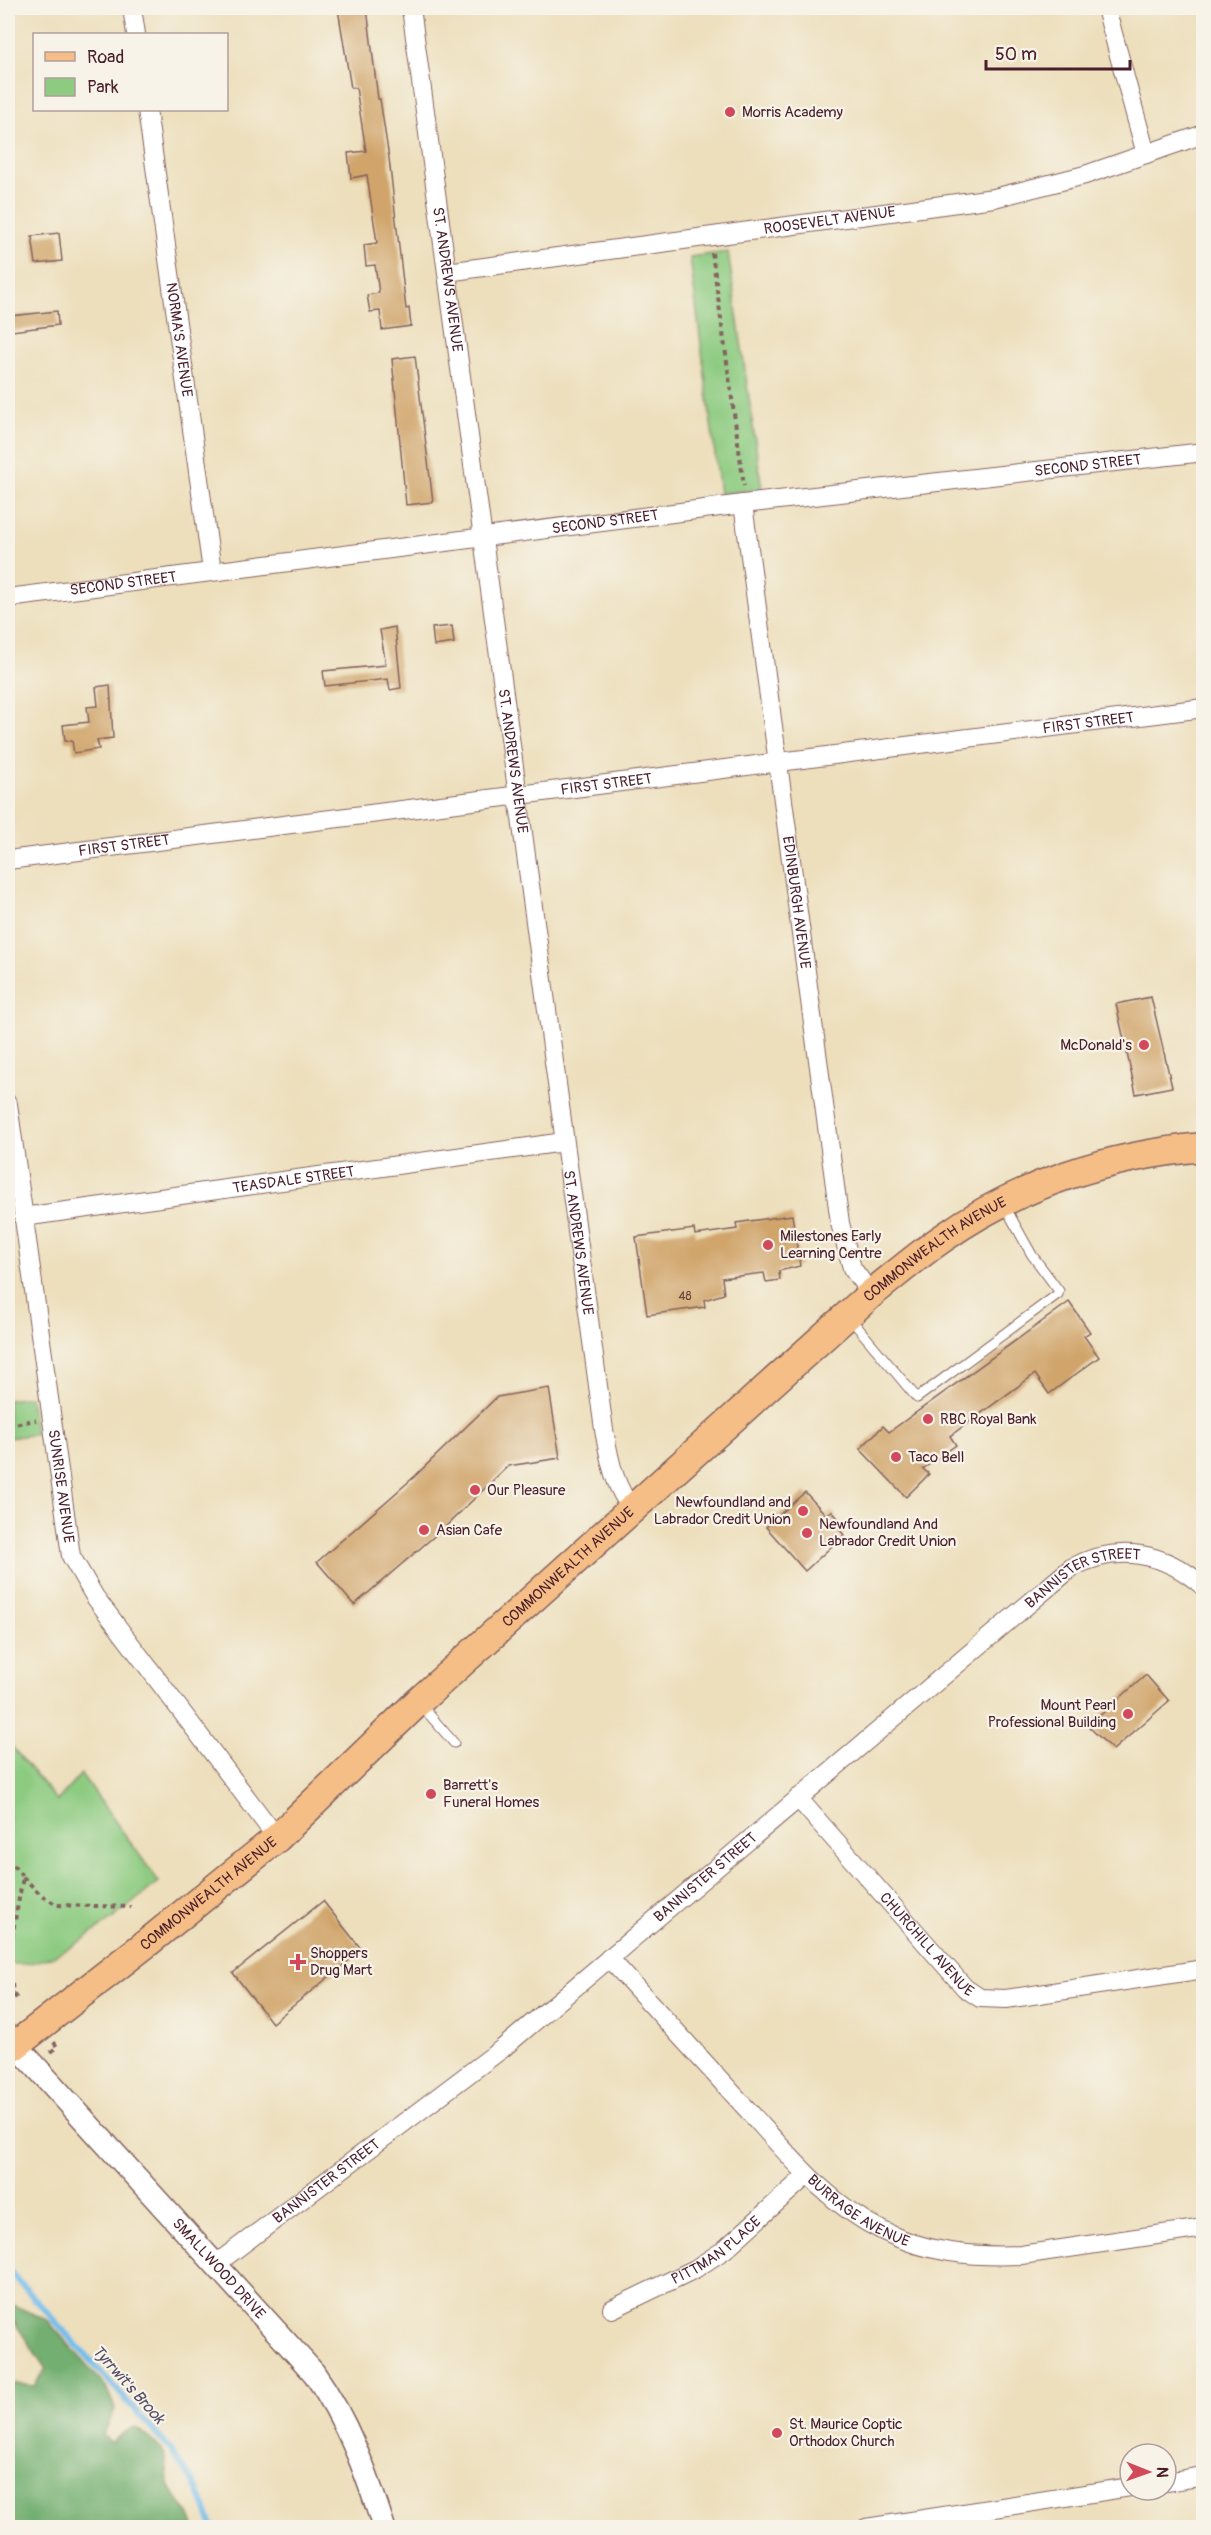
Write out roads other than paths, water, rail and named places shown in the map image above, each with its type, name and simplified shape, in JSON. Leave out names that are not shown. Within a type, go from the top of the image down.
[{"type":"main road","name":"COMMONWEALTH AVENUE","points":[[10,2044],[147,1943],[277,1838],[418,1702],[634,1510],[871,1294],[943,1237],[1003,1203],[1049,1181],[1124,1158],[1203,1147]]},
{"type":"street","points":[[132,8],[136,33]]},
{"type":"street","name":"ST. ANDREWS AVENUE","points":[[411,8],[564,1142],[608,1450],[620,1489],[634,1510]]},
{"type":"street","points":[[1106,8],[1146,154]]},
{"type":"street","name":"NORMA'S AVENUE","points":[[147,111],[212,571]]},
{"type":"street","name":"ROOSEVELT AVENUE","points":[[447,273],[971,202],[1039,188],[1203,134]]},
{"type":"street","name":"SECOND STREET","points":[[8,598],[743,504],[1203,452]]},
{"type":"street","name":"EDINBURGH AVENUE","points":[[743,504],[840,1223],[852,1268],[871,1294]]},
{"type":"street","name":"FIRST STREET","points":[[8,860],[1203,708]]},
{"type":"street","name":"SUNRISE AVENUE","points":[[8,1104],[68,1542],[78,1569],[95,1597],[277,1838]]},
{"type":"street","name":"TEASDALE STREET","points":[[23,1217],[564,1142]]},
{"type":"street","name":"BANNISTER STREET","points":[[216,2264],[470,2074],[1062,1575],[1083,1562],[1118,1554],[1153,1556],[1173,1565],[1203,1587]]},
{"type":"street","name":"CHURCHILL AVENUE","points":[[798,1798],[965,1988],[980,1998],[1006,1999],[1203,1969]]},
{"type":"street","name":"BURRAGE AVENUE","points":[[609,1958],[807,2175],[849,2211],[883,2232],[947,2252],[1021,2255],[1203,2228]]},
{"type":"street","name":"SMALLWOOD DRIVE","points":[[10,2044],[216,2264],[314,2373],[332,2398],[360,2455],[384,2528]]},
{"type":"street","name":"PITTMAN PLACE","points":[[612,2309],[695,2270],[724,2250],[807,2175]]},
{"type":"street","points":[[1178,2480],[1203,2476]]},
{"type":"street","points":[[866,2528],[1118,2489]]},
{"type":"lane","points":[[848,1316],[917,1398],[1058,1294],[1059,1291],[1032,1255],[1003,1203]]},
{"type":"lane","points":[[418,1702],[454,1743]]},
{"type":"waterway","name":"Tyrrwit's Brook","points":[[8,2269],[170,2449],[198,2489],[213,2528]]},
{"type":"place","name":"Morris Academy","points":[[730,112]]},
{"type":"place","name":"McDonald's","points":[[1144,1045]]},
{"type":"place","name":"Milestones Early Learning Centre","points":[[768,1245]]},
{"type":"place","name":"RBC Royal Bank","points":[[928,1419]]},
{"type":"place","name":"Taco Bell","points":[[896,1457]]},
{"type":"place","name":"Our Pleasure","points":[[475,1490]]},
{"type":"place","name":"Newfoundland and Labrador Credit Union","points":[[803,1511]]},
{"type":"place","name":"Asian Cafe","points":[[424,1530]]},
{"type":"place","name":"Newfoundland And Labrador Credit Union","points":[[807,1533]]},
{"type":"place","name":"Mount Pearl Professional Building","points":[[1128,1714]]},
{"type":"place","name":"Barrett's Funeral Homes","points":[[431,1794]]},
{"type":"place","name":"Shoppers Drug Mart","points":[[298,1962]]},
{"type":"place","name":"St. Maurice Coptic Orthodox Church","points":[[777,2433]]}]
